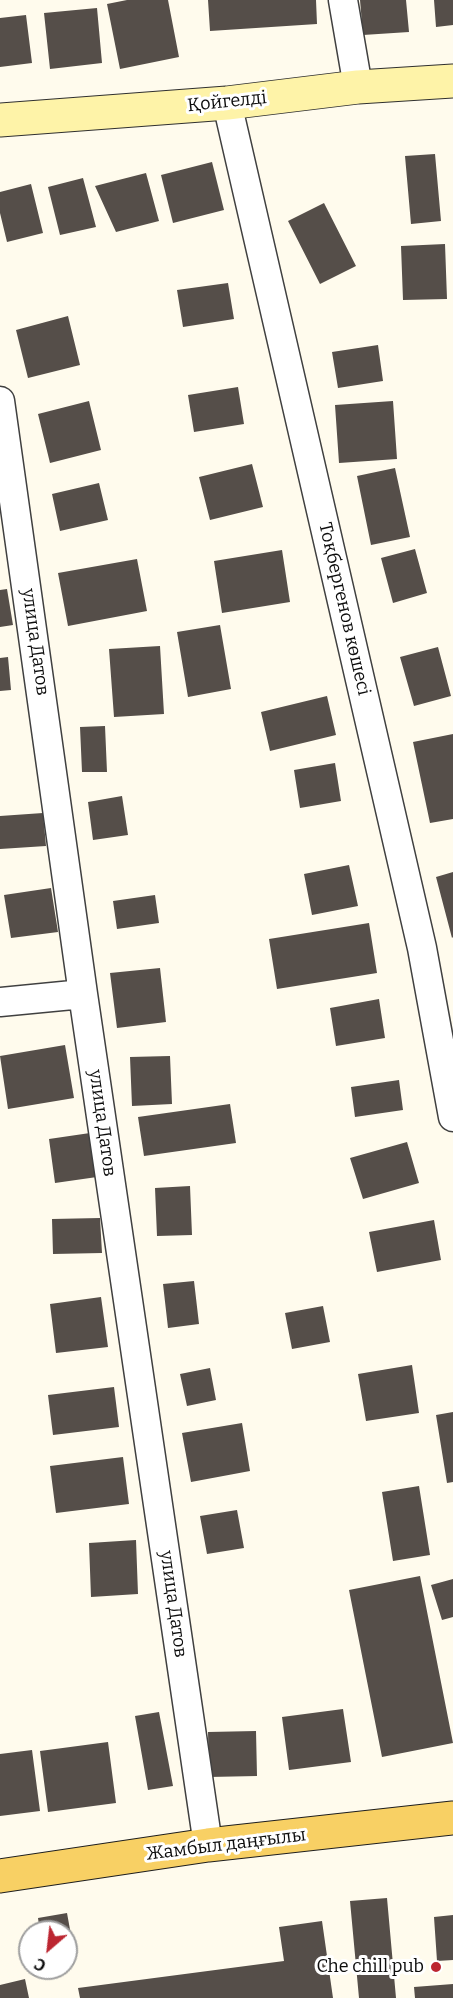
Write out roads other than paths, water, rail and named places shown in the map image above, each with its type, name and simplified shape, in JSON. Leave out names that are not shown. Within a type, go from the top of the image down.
[{"type":"main road","name":"Жамбыл даңғылы","points":[[0,1876],[208,1845],[453,1818]]},
{"type":"street","points":[[343,0],[358,87]]},
{"type":"street","name":"Қойгелді","points":[[0,120],[226,103],[358,87],[453,81]]},
{"type":"street","name":"Тоқбергенов көшесі","points":[[226,103],[422,948],[453,1117]]},
{"type":"street","name":"улица Датов","points":[[0,401],[6,478],[208,1845]]},
{"type":"street","points":[[0,1002],[83,994]]},
{"type":"place","name":"Che chill pub","points":[[436,1967]]}]
